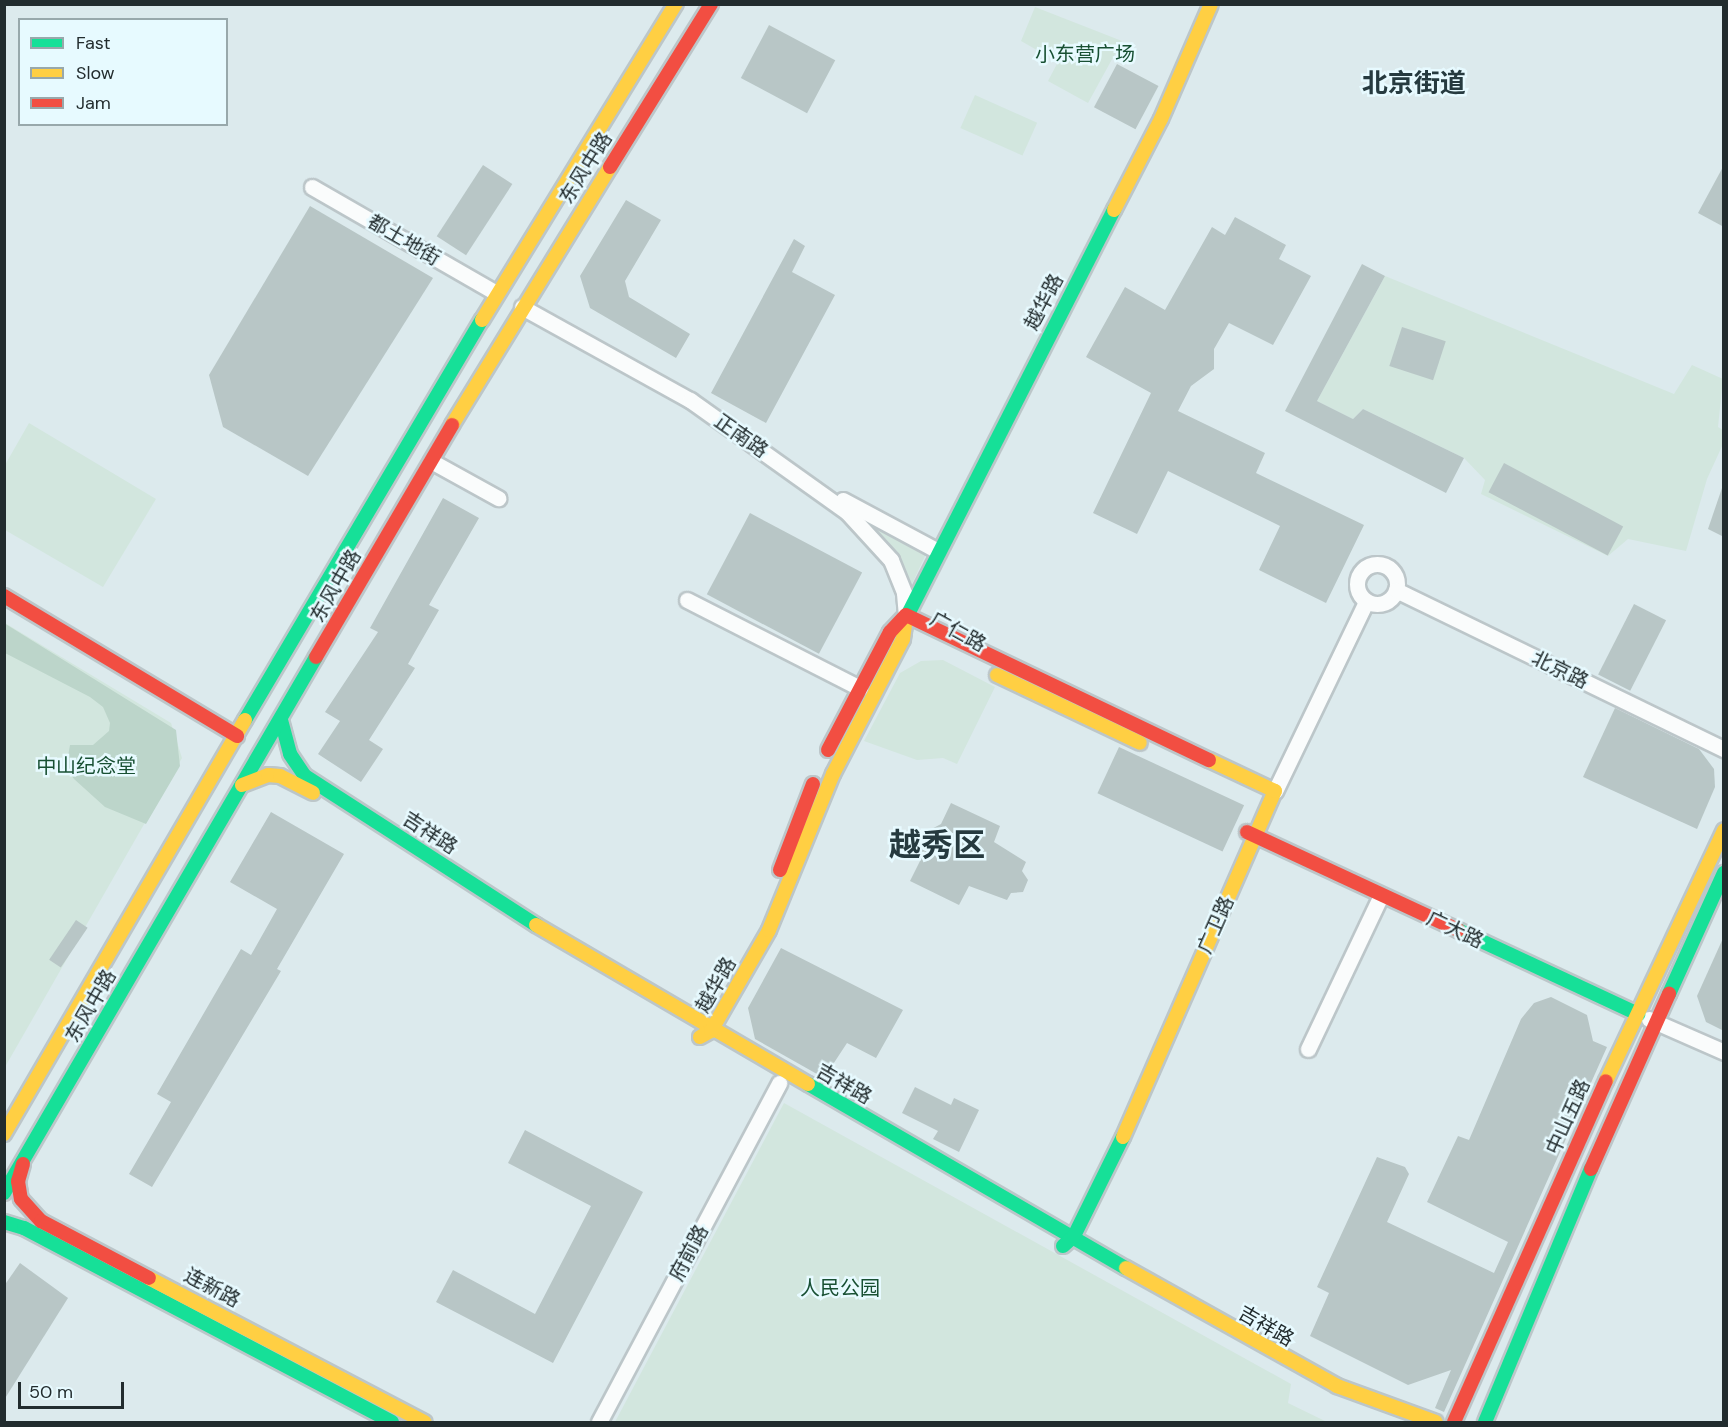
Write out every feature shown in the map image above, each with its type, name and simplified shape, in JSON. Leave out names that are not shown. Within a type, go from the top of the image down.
[{"type":"main road","name":"东风中路","points":[[4,1134],[496,294],[676,4]]},
{"type":"main road","name":"东风中路","points":[[4,1193],[522,307],[711,4]]},
{"type":"main road","name":"越华路","points":[[704,1031],[758,921],[818,773],[890,632],[906,615],[1161,119],[1211,4]]},
{"type":"main road","points":[[4,596],[237,736]]},
{"type":"main road","name":"越华路","points":[[704,1031],[780,906],[833,774],[903,639],[906,615]]},
{"type":"main road","name":"广仁路","points":[[906,615],[1268,795]]},
{"type":"main road","name":"吉祥路","points":[[281,720],[290,754],[305,776],[704,1031],[779,1083],[1254,1358]]},
{"type":"main road","name":"吉祥路","points":[[242,785],[268,775],[300,784],[555,951],[1070,1234],[1315,1376],[1436,1422]]},
{"type":"main road","name":"广卫路","points":[[1063,1246],[1119,1145],[1268,795]]},
{"type":"main road","name":"中山五路","points":[[1454,1422],[1638,1014],[1724,830]]},
{"type":"main road","name":"广大路","points":[[1251,834],[1638,1014]]},
{"type":"main road","name":"中山五路","points":[[1485,1422],[1556,1246],[1724,873]]},
{"type":"main road","name":"连新路","points":[[23,1162],[18,1181],[21,1199],[41,1221],[425,1422]]},
{"type":"main road","name":"连新路","points":[[4,1222],[24,1228],[392,1422]]},
{"type":"main road","name":"吉祥路","points":[[1293,1379],[1398,1422]]},
{"type":"street","name":"都土地街","points":[[312,187],[496,294]]},
{"type":"street","name":"正南路","points":[[522,307],[690,400],[798,476],[877,540],[899,577],[906,615]]},
{"type":"street","points":[[431,461],[498,498]]},
{"type":"street","points":[[798,476],[938,551]]},
{"type":"street","points":[[1372,564],[1390,568],[1396,578],[1396,590],[1384,603],[1366,602],[1358,592],[1356,580],[1362,570],[1372,564]]},
{"type":"street","name":"北京路","points":[[1396,590],[1724,749]]},
{"type":"street","points":[[687,600],[860,688]]},
{"type":"street","name":"广卫路","points":[[1268,795],[1366,602]]},
{"type":"street","points":[[1308,1049],[1381,895]]},
{"type":"street","name":"广大路","points":[[1638,1014],[1724,1052]]},
{"type":"street","name":"府前路","points":[[599,1422],[779,1083]]},
{"type":"green space","name":"小东营广场","points":[[1035,7],[1122,41],[1088,103],[1048,81],[1058,62],[1021,41]]},
{"type":"green space","points":[[975,95],[1037,123],[1022,156],[960,128]]},
{"type":"green space","points":[[1385,276],[1674,394],[1692,365],[1723,379],[1718,427],[1723,430],[1723,444],[1707,479],[1686,551],[1628,539],[1608,556],[1481,494],[1485,480],[1464,458],[1363,409],[1353,419],[1317,401]]},
{"type":"green space","points":[[29,423],[156,499],[103,587],[5,530],[5,465]]},
{"type":"green space","points":[[870,522],[927,552],[910,588],[897,553]]},
{"type":"green space","points":[[4,623],[176,730],[180,766],[146,824],[105,807],[74,779],[66,768],[70,745],[93,745],[109,731],[110,723],[103,707],[90,697],[5,653]]},
{"type":"green space","name":"中山纪念堂","points":[[5,623],[171,723],[182,758],[5,1067]]},
{"type":"green space","points":[[943,660],[995,687],[957,764],[943,758],[917,760],[864,741],[900,673],[921,661]]},
{"type":"green space","name":"人民公园","points":[[784,1103],[1291,1384],[1288,1403],[1327,1422],[615,1422]]},
{"type":"building","points":[[769,25],[835,60],[807,113],[741,78]]},
{"type":"building","points":[[1117,64],[1158,86],[1135,129],[1094,107]]},
{"type":"building","points":[[483,165],[512,184],[466,255],[437,236]]},
{"type":"building","points":[[1724,165],[1724,227],[1698,213]]},
{"type":"building","points":[[626,200],[661,220],[625,281],[629,297],[690,334],[676,358],[590,308],[580,276]]},
{"type":"building","points":[[310,206],[433,278],[308,476],[223,427],[209,375]]},
{"type":"building","points":[[1235,217],[1286,245],[1279,259],[1311,276],[1273,345],[1229,323],[1214,349],[1214,369],[1191,386],[1178,411],[1265,453],[1256,473],[1364,525],[1326,603],[1259,570],[1280,526],[1168,471],[1137,534],[1093,513],[1151,393],[1086,357],[1125,287],[1165,310],[1212,227],[1225,235]]},
{"type":"building","points":[[794,239],[805,246],[792,272],[835,295],[766,423],[711,393]]},
{"type":"building","points":[[1362,264],[1385,276],[1317,401],[1353,419],[1363,409],[1464,458],[1446,493],[1285,411]]},
{"type":"building","points":[[1402,327],[1446,341],[1433,380],[1389,366]]},
{"type":"building","points":[[1504,463],[1623,526],[1608,556],[1489,492]]},
{"type":"building","points":[[1722,488],[1724,489],[1724,537],[1708,529]]},
{"type":"building","points":[[443,498],[479,518],[429,605],[439,610],[408,664],[415,668],[369,740],[383,749],[361,782],[318,754],[340,721],[325,712],[378,632],[370,628]]},
{"type":"building","points":[[750,513],[862,573],[819,654],[707,594]]},
{"type":"building","points":[[1634,604],[1666,620],[1630,691],[1598,674]]},
{"type":"building","points":[[1615,708],[1699,749],[1714,769],[1715,787],[1697,829],[1583,777]]},
{"type":"building","points":[[1119,747],[1244,805],[1223,852],[1097,793]]},
{"type":"building","points":[[951,803],[1000,826],[994,842],[1026,862],[1022,871],[1028,880],[1023,892],[1011,893],[1007,900],[969,886],[959,905],[910,881],[920,861],[924,833],[941,824]]},
{"type":"building","points":[[271,812],[344,854],[277,969],[281,971],[152,1187],[129,1174],[171,1102],[157,1094],[241,949],[251,955],[277,909],[230,882]]},
{"type":"building","points":[[76,920],[88,928],[61,968],[49,960]]},
{"type":"building","points":[[1724,936],[1724,1031],[1706,1022],[1697,996]]},
{"type":"building","points":[[781,948],[903,1010],[876,1058],[847,1043],[824,1078],[755,1039],[748,1008]]},
{"type":"building","points":[[1551,997],[1587,1015],[1593,1041],[1607,1047],[1444,1412],[1435,1408],[1451,1370],[1408,1385],[1310,1336],[1329,1293],[1317,1287],[1377,1157],[1405,1167],[1409,1174],[1387,1222],[1494,1273],[1508,1242],[1427,1202],[1458,1136],[1469,1140],[1521,1019],[1534,1003]]},
{"type":"building","points":[[915,1087],[951,1105],[954,1098],[979,1110],[959,1152],[933,1139],[938,1131],[902,1113]]},
{"type":"building","points":[[525,1130],[643,1192],[553,1363],[436,1302],[453,1270],[535,1314],[591,1206],[508,1163]]},
{"type":"building","points":[[20,1263],[68,1298],[4,1400],[4,1286]]},
{"type":"traffic: fast","points":[[906,618],[1114,210]]},
{"type":"traffic: fast","points":[[245,720],[482,320]]},
{"type":"traffic: fast","points":[[4,1193],[316,657]]},
{"type":"traffic: fast","points":[[281,720],[290,754],[305,776],[536,925]]},
{"type":"traffic: fast","points":[[1669,994],[1724,873]]},
{"type":"traffic: fast","points":[[1458,930],[1638,1014]]},
{"type":"traffic: fast","points":[[808,1084],[1126,1268]]},
{"type":"traffic: fast","points":[[1063,1246],[1074,1236],[1123,1137]]},
{"type":"traffic: fast","points":[[1485,1422],[1591,1169]]},
{"type":"traffic: fast","points":[[4,1222],[24,1228],[392,1422]]},
{"type":"traffic: slow","points":[[482,320],[676,4]]},
{"type":"traffic: slow","points":[[1114,210],[1161,119],[1211,4]]},
{"type":"traffic: slow","points":[[452,425],[610,167]]},
{"type":"traffic: slow","points":[[700,1037],[711,1031],[769,930],[833,774],[903,639],[906,618]]},
{"type":"traffic: slow","points":[[997,675],[1140,743]]},
{"type":"traffic: slow","points":[[4,1134],[245,720]]},
{"type":"traffic: slow","points":[[1123,1137],[1275,791],[1209,760]]},
{"type":"traffic: slow","points":[[242,785],[268,775],[280,776],[313,793]]},
{"type":"traffic: slow","points":[[1606,1081],[1724,830]]},
{"type":"traffic: slow","points":[[536,925],[808,1084]]},
{"type":"traffic: slow","points":[[1126,1268],[1337,1386],[1436,1422]]},
{"type":"traffic: slow","points":[[149,1278],[425,1422]]},
{"type":"traffic: jam","points":[[610,167],[711,4]]},
{"type":"traffic: jam","points":[[316,657],[452,425]]},
{"type":"traffic: jam","points":[[4,596],[237,736]]},
{"type":"traffic: jam","points":[[906,615],[1209,760]]},
{"type":"traffic: jam","points":[[828,750],[890,632],[906,615]]},
{"type":"traffic: jam","points":[[780,870],[813,784]]},
{"type":"traffic: jam","points":[[1247,832],[1458,930]]},
{"type":"traffic: jam","points":[[1591,1169],[1669,994]]},
{"type":"traffic: jam","points":[[1454,1422],[1606,1081]]},
{"type":"traffic: jam","points":[[23,1164],[18,1181],[21,1199],[41,1221],[149,1278]]},
{"type":"district","name":"北京街道","points":[[1414,84]]},
{"type":"district","name":"越秀区","points":[[937,845]]}]
